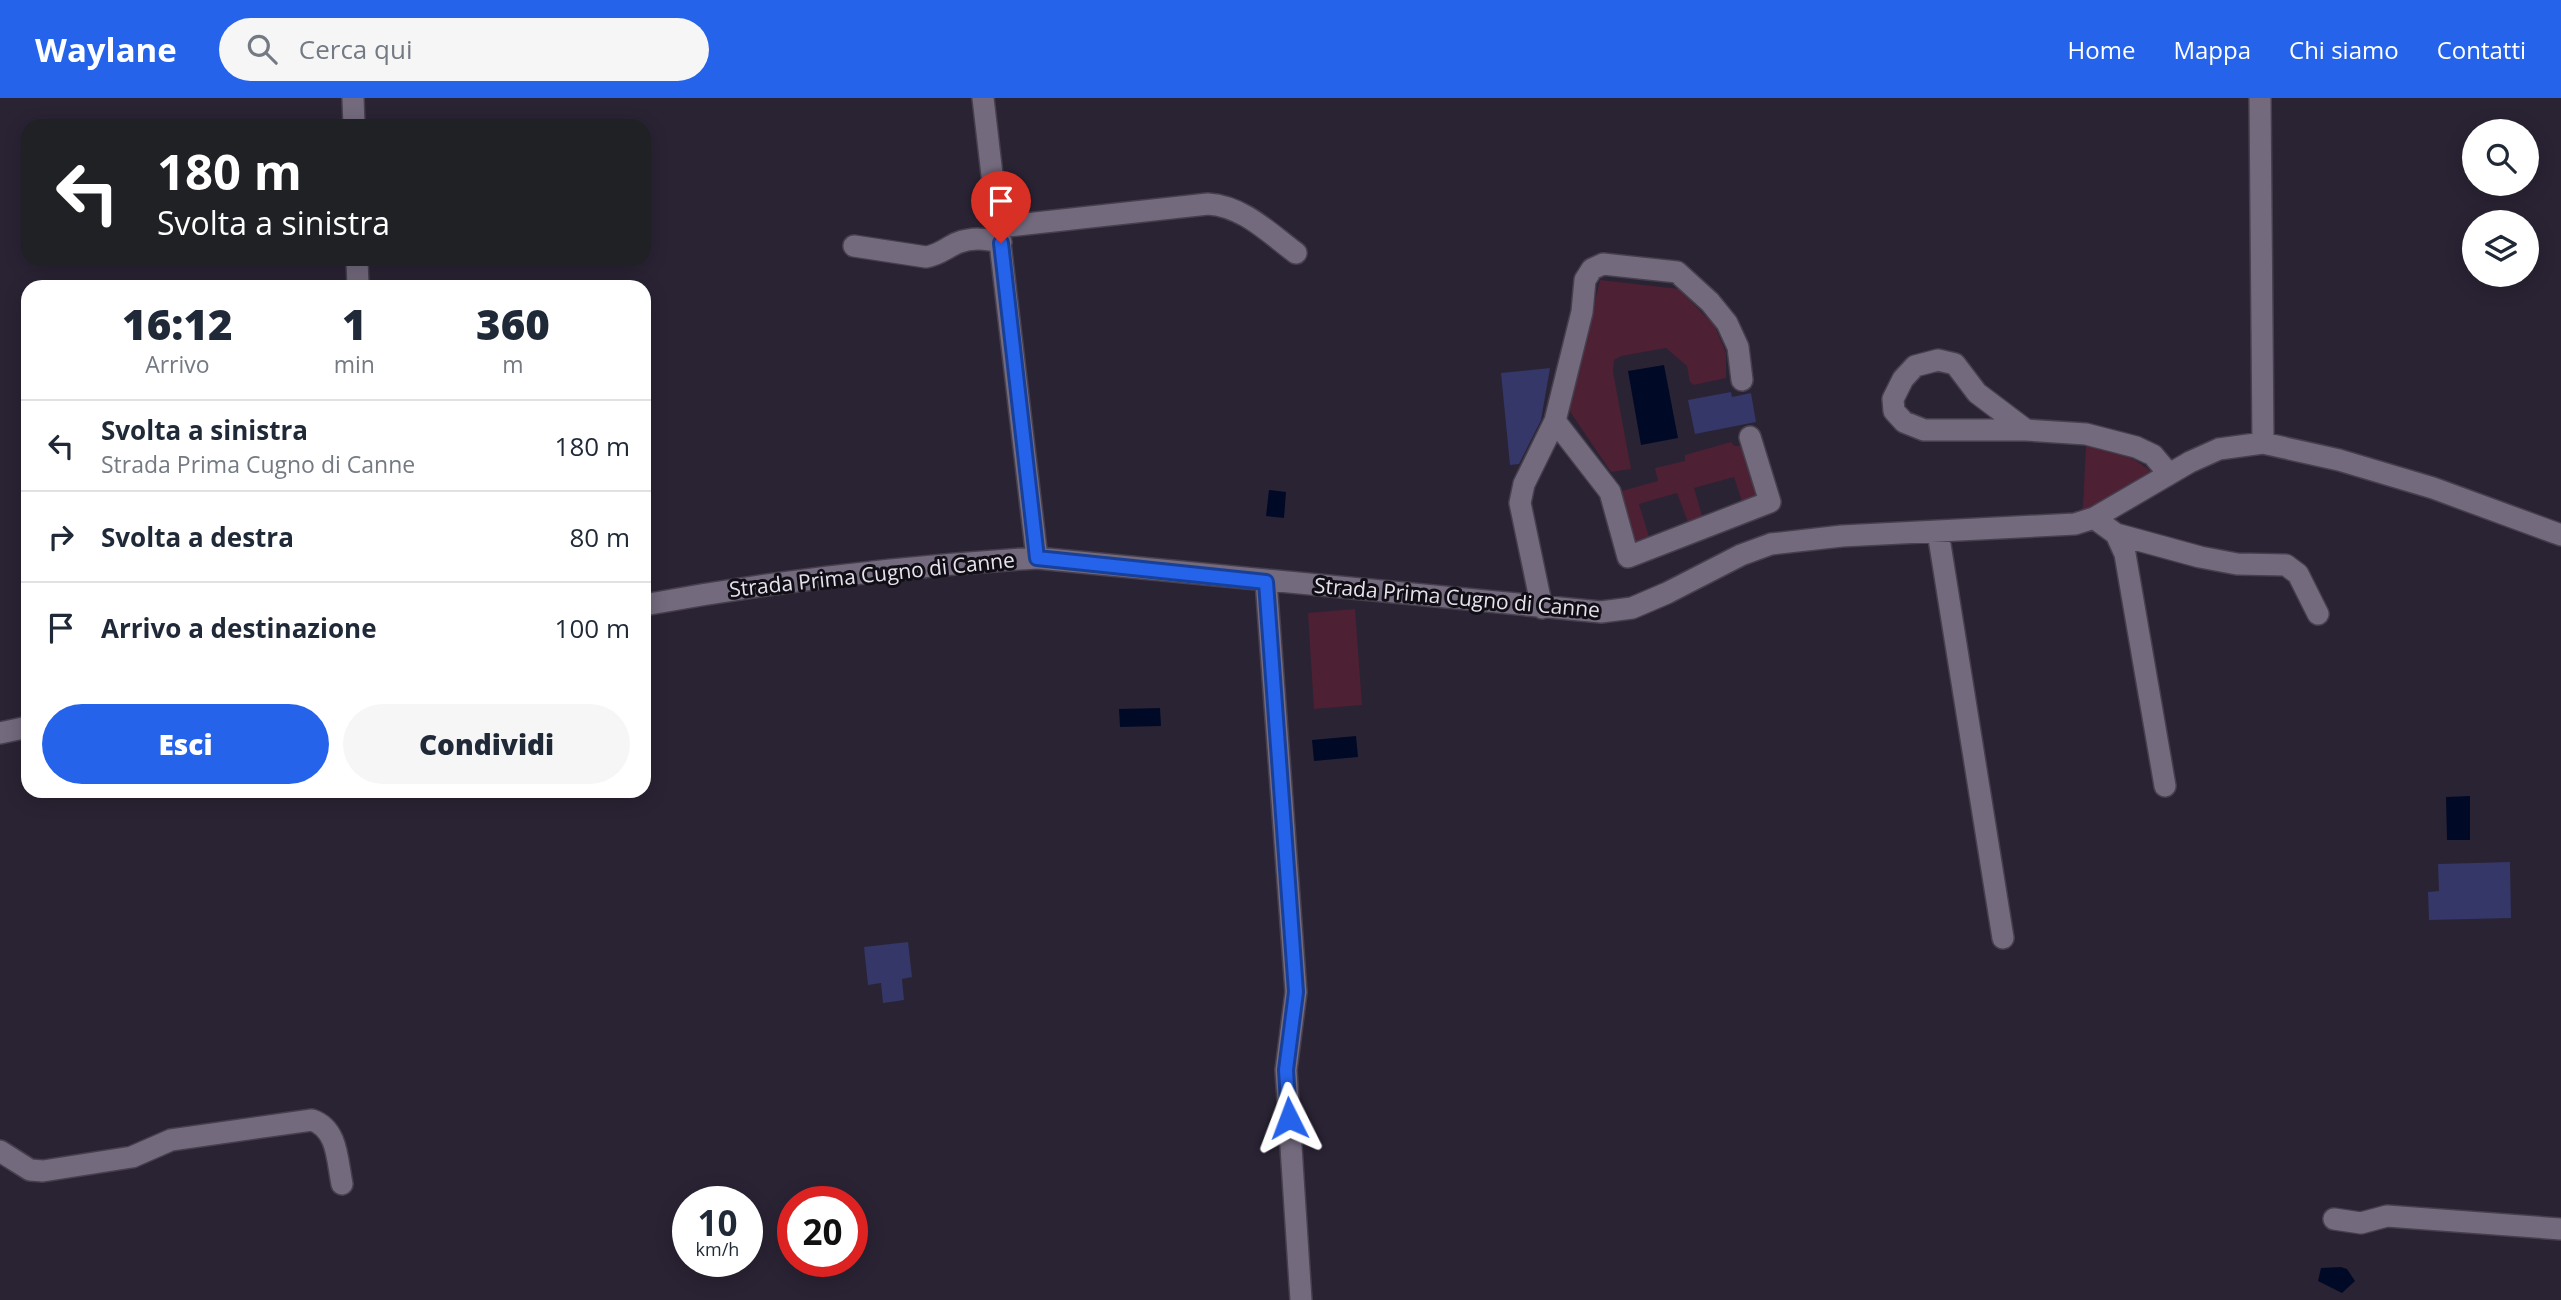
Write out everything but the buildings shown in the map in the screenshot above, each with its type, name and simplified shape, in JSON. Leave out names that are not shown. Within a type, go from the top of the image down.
[{"type":"street","points":[[353,98],[354,119]]},
{"type":"street","points":[[982,98],[1037,558]]},
{"type":"street","points":[[2260,98],[2263,443]]},
{"type":"street","points":[[854,247],[936,256],[957,243],[977,238],[1208,204],[1223,205],[1242,213],[1296,253]]},
{"type":"street","points":[[1542,608],[1520,503],[1524,484],[1555,421],[1582,313],[1585,280],[1592,269],[1603,264],[1677,272],[1710,302],[1727,323],[1738,347],[1742,380]]},
{"type":"street","points":[[2026,430],[1977,393],[1955,364],[1938,360],[1915,366],[1903,379],[1893,399],[1894,411],[1904,422],[1923,430],[2026,430],[2086,434],[2136,447],[2153,455],[2169,474]]},
{"type":"street","points":[[1555,421],[1610,492],[1628,557],[1770,502],[1750,437]]},
{"type":"street","name":"Strada Prima Cugno di Canne","points":[[651,605],[712,593],[946,564],[1037,558],[1601,612],[1632,608],[1741,555],[1771,544],[1842,536],[2054,527],[2094,518],[2218,449],[2263,443],[2339,460],[2433,488],[2561,535]]},
{"type":"street","points":[[2094,518],[2116,534],[2236,564],[2286,565],[2298,574],[2318,614]]},
{"type":"street","points":[[1938,532],[2003,938]]},
{"type":"street","points":[[2116,534],[2125,554],[2165,786]]},
{"type":"street","points":[[1266,582],[1296,992],[1286,1070],[1301,1300]]},
{"type":"street","points":[[0,733],[21,728]]},
{"type":"street","points":[[0,1151],[30,1170],[43,1171],[132,1157],[171,1140],[312,1120],[324,1124],[332,1135],[342,1184]]},
{"type":"street","points":[[2334,1219],[2361,1223],[2387,1216],[2561,1229]]},
{"type":"shaded area","points":[[1600,280],[1679,289],[1715,326],[1726,353],[1726,378],[1694,385],[1690,382],[1687,366],[1666,348],[1621,356],[1614,360],[1613,372],[1631,469],[1611,472],[1569,410]]},
{"type":"shaded area","points":[[1731,442],[1734,446],[1740,446],[1748,456],[1759,498],[1743,504],[1734,477],[1694,488],[1703,519],[1689,525],[1677,493],[1639,504],[1650,540],[1634,546],[1618,492],[1658,481],[1655,468],[1685,461],[1685,455]]},
{"type":"shaded area","points":[[2086,445],[2122,454],[2154,474],[2080,513],[2083,506]]},
{"type":"shaded area","points":[[1355,609],[1362,705],[1314,709],[1308,613]]},
{"type":"water","points":[[1664,365],[1678,438],[1641,445],[1628,371]]},
{"type":"water","points":[[1269,490],[1286,492],[1284,518],[1266,516]]},
{"type":"water","points":[[1160,708],[1161,726],[1120,727],[1119,709]]},
{"type":"water","points":[[1356,736],[1358,757],[1314,761],[1312,740]]},
{"type":"water","points":[[2470,796],[2470,840],[2447,840],[2446,797]]},
{"type":"water","points":[[2321,1268],[2347,1269],[2355,1281],[2342,1293],[2318,1281]]},
{"type":"route","points":[[1001,243],[1037,558],[1266,582],[1296,992],[1286,1070],[1289,1118]]}]
